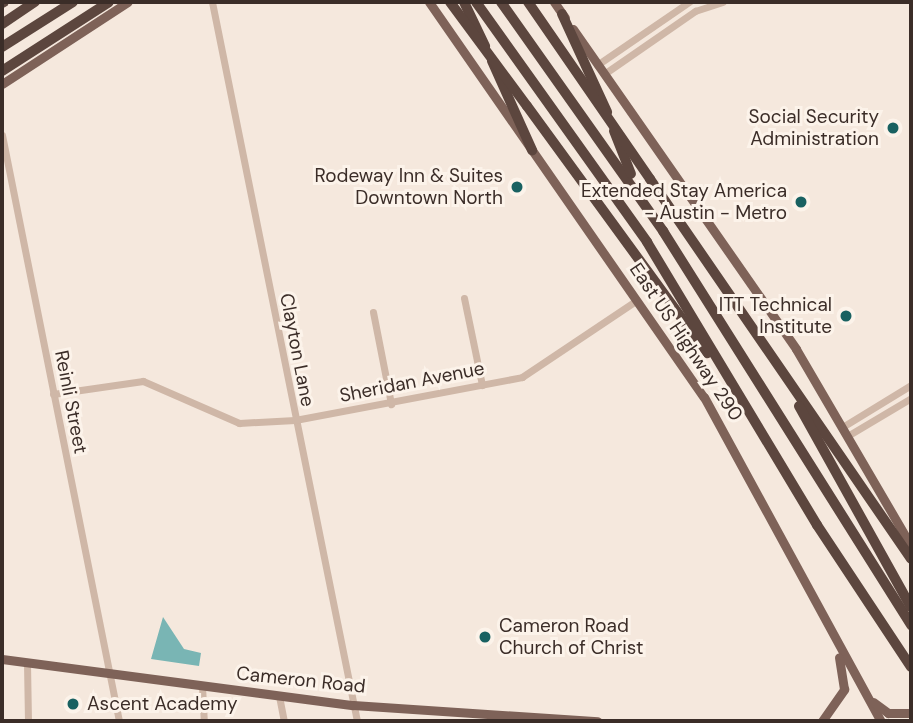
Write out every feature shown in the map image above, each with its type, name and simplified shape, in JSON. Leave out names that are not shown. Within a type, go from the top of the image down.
[{"type":"highway","points":[[2,24],[35,2]]},
{"type":"highway","points":[[2,47],[74,2]]},
{"type":"highway","points":[[2,71],[108,2]]},
{"type":"highway","points":[[450,2],[746,408]]},
{"type":"highway","points":[[464,2],[532,150]]},
{"type":"highway","points":[[476,2],[633,222],[746,408],[911,667]]},
{"type":"highway","points":[[501,2],[642,199],[911,625]]},
{"type":"highway","points":[[528,2],[911,559]]},
{"type":"highway","points":[[562,14],[642,199]]},
{"type":"highway","points":[[740,312],[911,607]]},
{"type":"main road","points":[[2,84],[128,2]]},
{"type":"main road","name":"East US Highway 290","points":[[429,2],[637,300],[723,429],[835,646],[881,721]]},
{"type":"main road","points":[[554,2],[844,426],[911,546]]},
{"type":"main road","points":[[822,721],[844,689],[835,646]]},
{"type":"main road","name":"Cameron Road","points":[[2,659],[352,705],[475,716],[597,721]]},
{"type":"main road","points":[[868,699],[888,713],[911,713]]},
{"type":"street","name":"Clayton Lane","points":[[212,2],[357,721]]},
{"type":"street","points":[[597,65],[689,2]]},
{"type":"street","points":[[604,74],[679,22],[723,2]]},
{"type":"street","points":[[672,13],[679,22]]},
{"type":"street","name":"Reinli Street","points":[[2,135],[120,721]]},
{"type":"street","points":[[464,298],[482,385]]},
{"type":"street","name":"Sheridan Avenue","points":[[53,394],[143,381],[229,420],[295,419],[391,404],[531,374],[637,300]]},
{"type":"street","points":[[373,312],[391,404]]},
{"type":"street","points":[[844,426],[911,384]]},
{"type":"street","points":[[849,435],[911,398]]},
{"type":"street","points":[[27,663],[28,721]]},
{"type":"street","points":[[202,686],[204,721]]},
{"type":"street","points":[[279,696],[284,721]]},
{"type":"water","points":[[163,617],[184,649],[201,653],[199,666],[151,659]]},
{"type":"place","name":"Social Security Administration","points":[[893,128]]},
{"type":"place","name":"Rodeway Inn & Suites Downtown North","points":[[517,187]]},
{"type":"place","name":"Extended Stay America - Austin - Metro","points":[[801,202]]},
{"type":"place","name":"ITT Technical Institute","points":[[846,316]]},
{"type":"place","name":"Cameron Road Church of Christ","points":[[485,637]]},
{"type":"place","name":"Ascent Academy","points":[[73,704]]}]
